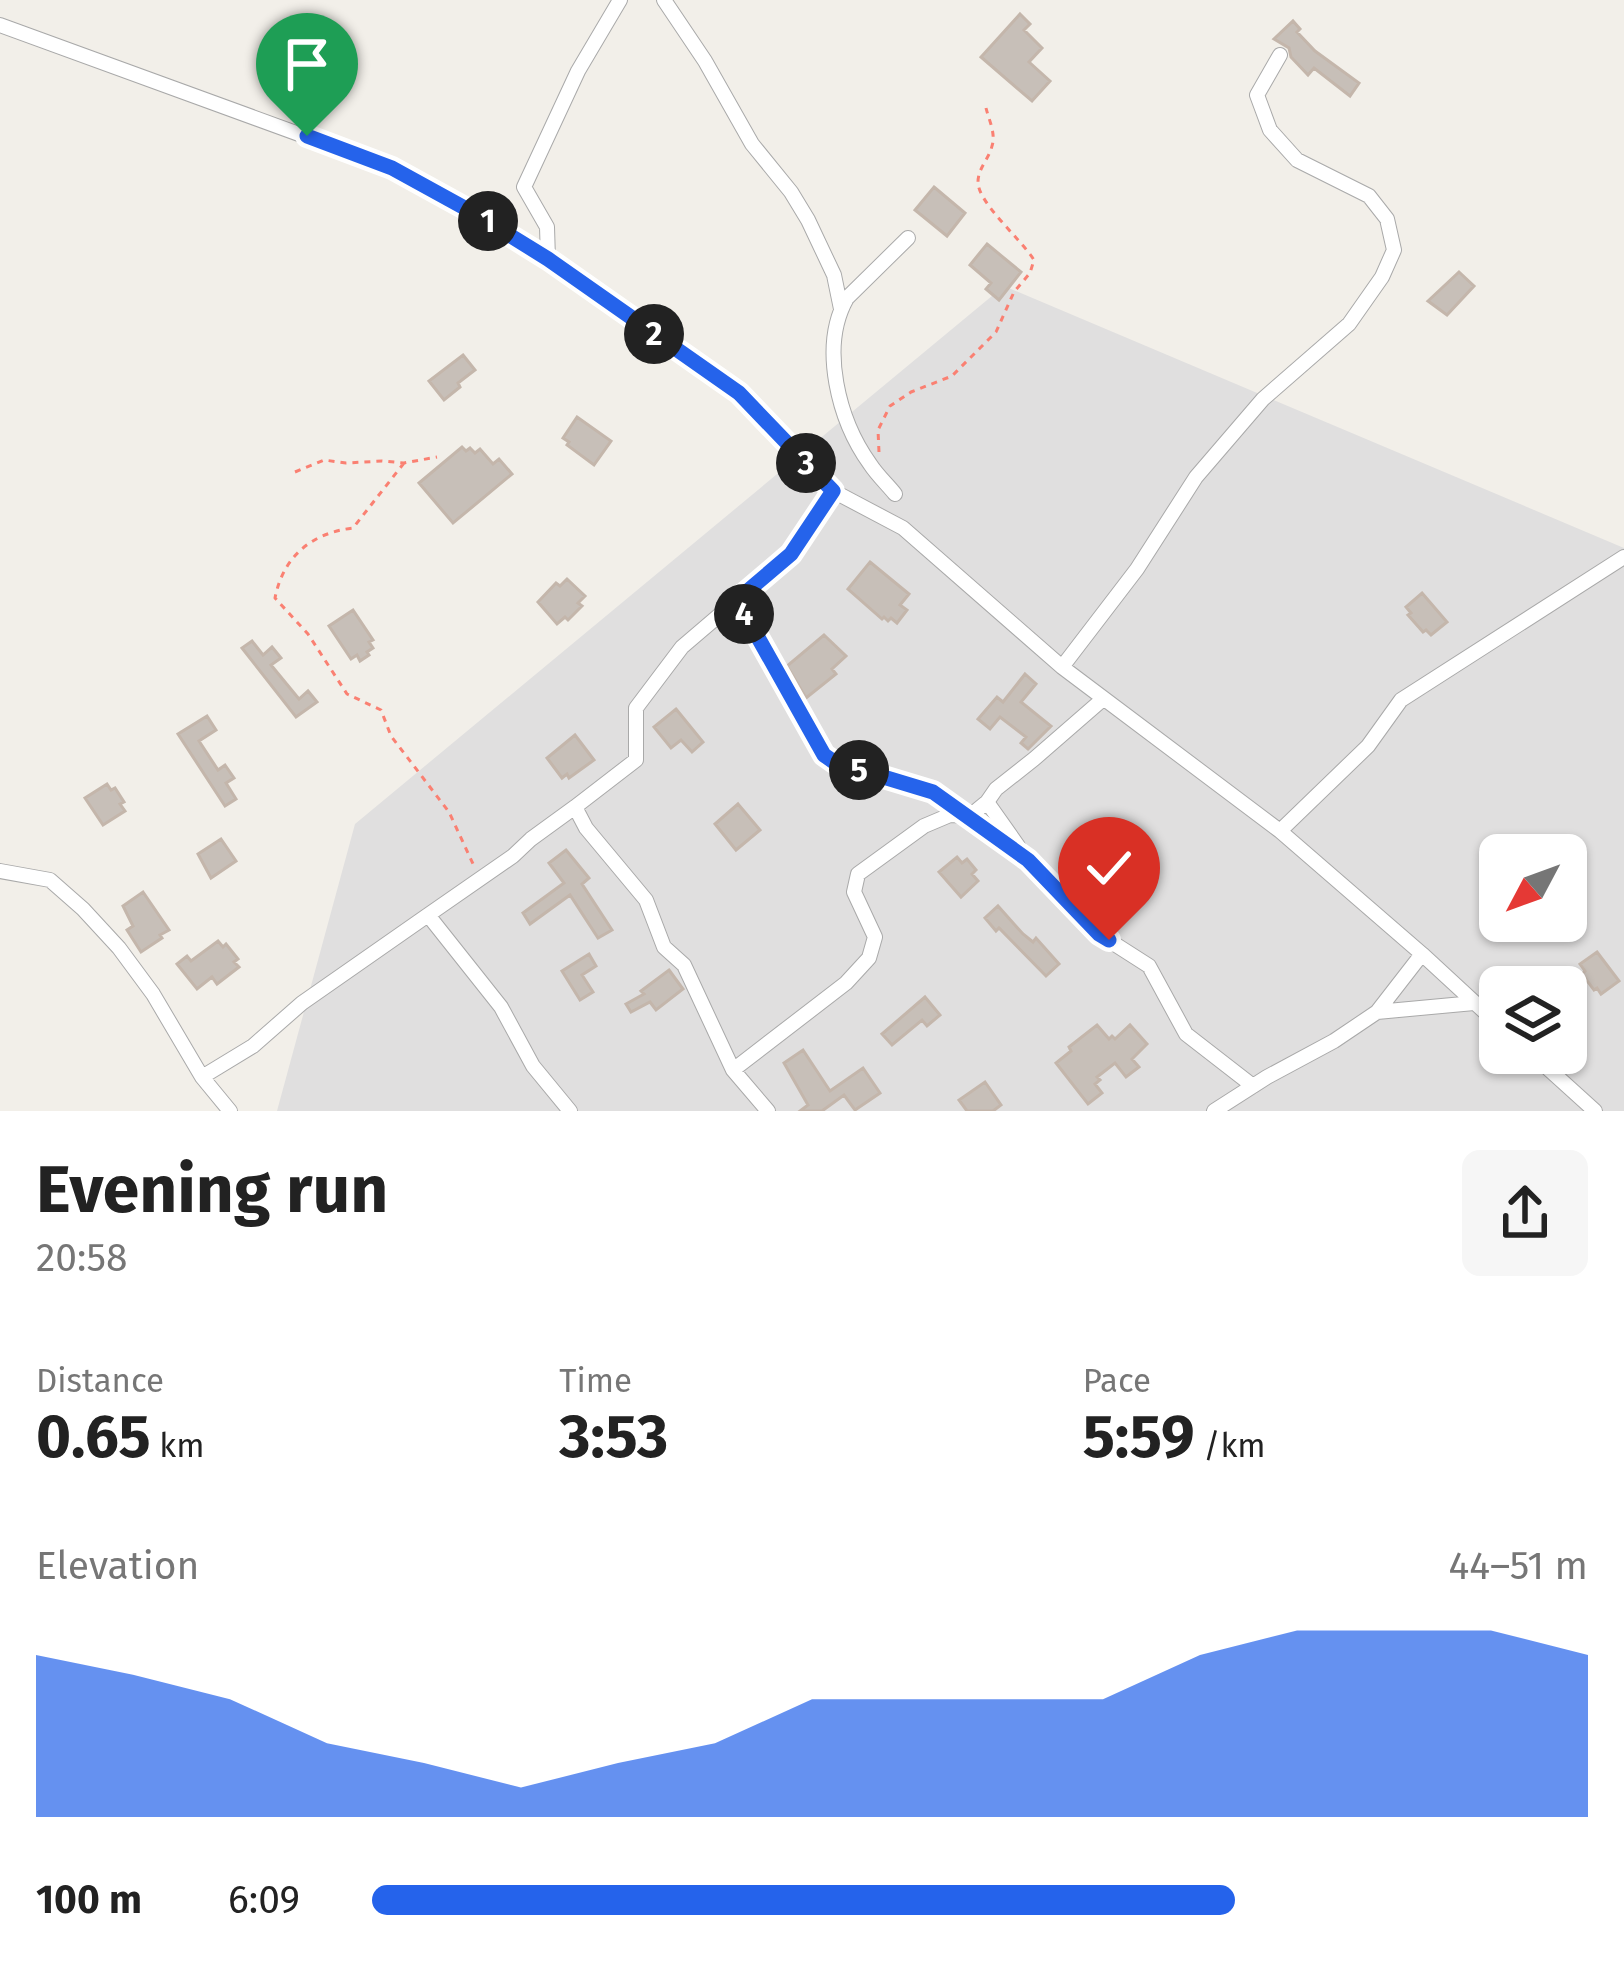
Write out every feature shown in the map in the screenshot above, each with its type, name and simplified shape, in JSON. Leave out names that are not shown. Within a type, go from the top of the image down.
[{"type":"street","points":[[548,259],[547,227],[524,188],[578,71],[620,0]]},
{"type":"street","points":[[664,0],[752,144],[791,192],[830,264],[841,309],[833,349],[835,384],[868,462],[895,494]]},
{"type":"street","points":[[0,25],[392,168],[548,259],[739,393],[833,491],[903,528],[1062,667],[1280,831],[1479,1007]]},
{"type":"street","points":[[1062,667],[1137,569],[1196,477],[1263,400],[1349,324],[1382,278],[1394,250],[1387,219],[1369,196],[1297,160],[1270,130],[1257,95],[1280,55]]},
{"type":"street","points":[[841,309],[908,238]]},
{"type":"street","points":[[202,1077],[253,1046],[302,1003],[479,879],[636,760],[636,708],[682,647],[791,554],[833,491]]},
{"type":"street","points":[[1280,831],[1368,746],[1401,700],[1624,557]]},
{"type":"street","points":[[737,600],[824,755],[933,792],[1028,860]]},
{"type":"street","points":[[733,1070],[846,983],[869,958],[875,937],[854,892],[858,874],[924,826],[950,815],[970,816],[1103,699]]},
{"type":"street","points":[[987,802],[1028,860],[1099,934],[1149,966],[1186,1034],[1253,1086]]},
{"type":"street","points":[[575,807],[610,860],[646,900],[664,947],[684,965],[733,1070],[768,1111]]},
{"type":"street","points":[[0,871],[50,880],[83,909],[153,994],[202,1077],[230,1111]]},
{"type":"street","points":[[428,915],[501,1006],[533,1066],[570,1111]]},
{"type":"street","points":[[1214,1111],[1377,1012],[1422,954]]},
{"type":"street","points":[[1377,1012],[1474,1003]]},
{"type":"street","points":[[1554,1074],[1595,1111]]},
{"type":"path","points":[[884,466],[878,430],[890,406],[952,376],[996,332],[1034,260],[984,202],[978,185],[992,146],[986,108]]},
{"type":"path","points":[[295,472],[324,460],[404,463],[437,458]]},
{"type":"path","points":[[404,463],[353,528],[331,531],[297,553],[280,574],[275,598],[308,634],[347,694],[381,710],[391,736],[449,812],[479,879]]},
{"type":"shaded area","points":[[1004,286],[1624,548],[1624,1111],[277,1111],[355,824]]},
{"type":"building","points":[[1020,14],[1030,24],[1024,30],[1042,48],[1029,62],[1050,81],[1032,101],[981,57]]},
{"type":"building","points":[[1293,21],[1315,51],[1359,83],[1350,96],[1314,68],[1308,75],[1289,48],[1274,39]]},
{"type":"building","points":[[934,187],[965,213],[947,236],[915,210]]},
{"type":"building","points":[[987,244],[1021,272],[999,300],[986,289],[991,283],[970,265]]},
{"type":"building","points":[[1459,272],[1474,286],[1447,315],[1428,301]]},
{"type":"building","points":[[463,355],[475,370],[444,400],[429,381]]},
{"type":"building","points":[[577,417],[611,441],[594,465],[563,438]]},
{"type":"building","points":[[462,447],[475,453],[480,449],[493,464],[499,459],[512,474],[453,523],[419,483]]},
{"type":"building","points":[[870,562],[909,594],[900,605],[907,610],[897,623],[882,619],[848,589]]},
{"type":"building","points":[[567,579],[585,596],[568,620],[565,617],[557,624],[538,602],[556,583],[560,586]]},
{"type":"building","points":[[1422,593],[1447,622],[1431,635],[1423,632],[1406,607]]},
{"type":"building","points":[[353,610],[373,640],[369,655],[360,661],[357,655],[351,659],[329,626]]},
{"type":"building","points":[[824,635],[846,656],[832,669],[836,674],[806,698],[787,666]]},
{"type":"building","points":[[252,641],[263,655],[272,647],[281,658],[271,665],[299,699],[308,691],[317,702],[296,717],[242,648]]},
{"type":"building","points":[[1025,674],[1036,684],[1021,702],[1051,726],[1028,749],[1021,743],[1026,737],[1000,717],[990,729],[978,719],[997,697],[1003,702]]},
{"type":"building","points":[[676,709],[703,742],[692,752],[681,740],[671,748],[654,727]]},
{"type":"building","points":[[207,716],[216,730],[199,741],[218,770],[225,765],[234,778],[226,783],[236,799],[225,806],[178,734]]},
{"type":"building","points":[[575,735],[594,760],[562,778],[547,758]]},
{"type":"building","points":[[107,784],[115,788],[125,811],[103,825],[85,798]]},
{"type":"building","points":[[738,804],[760,830],[736,850],[715,824]]},
{"type":"building","points":[[221,839],[236,861],[211,878],[198,854]]},
{"type":"building","points":[[566,850],[589,878],[582,884],[612,930],[598,938],[570,895],[530,924],[523,913],[564,883],[549,863]]},
{"type":"building","points":[[957,857],[962,863],[967,859],[978,881],[961,897],[939,872]]},
{"type":"building","points":[[143,892],[169,930],[141,952],[127,930],[133,926],[123,906]]},
{"type":"building","points":[[998,906],[1059,964],[1046,976],[985,918]]},
{"type":"building","points":[[218,941],[223,947],[226,944],[239,967],[217,984],[212,977],[197,989],[177,964],[187,956],[191,961]]},
{"type":"building","points":[[1597,952],[1619,981],[1601,994],[1587,981],[1587,966],[1580,964]]},
{"type":"building","points":[[589,954],[596,966],[582,975],[593,992],[580,1000],[562,971]]},
{"type":"building","points":[[669,970],[683,989],[656,1010],[650,1002],[631,1012],[626,1004]]},
{"type":"building","points":[[925,997],[940,1015],[927,1026],[922,1020],[892,1045],[882,1034]]},
{"type":"building","points":[[1097,1025],[1109,1039],[1115,1039],[1130,1025],[1147,1044],[1132,1059],[1139,1067],[1126,1077],[1115,1063],[1097,1077],[1100,1080],[1095,1084],[1102,1093],[1088,1104],[1056,1063]]},
{"type":"building","points":[[803,1050],[830,1091],[863,1068],[880,1093],[855,1110],[844,1095],[822,1111],[800,1111],[808,1105],[784,1063]]},
{"type":"building","points":[[985,1082],[1001,1105],[993,1111],[967,1111],[959,1100]]},
{"type":"route","points":[[307,136],[392,168],[472,212],[548,259],[739,393],[833,491],[791,554],[737,600],[824,755],[933,792],[970,816],[1028,860],[1109,940]]}]
